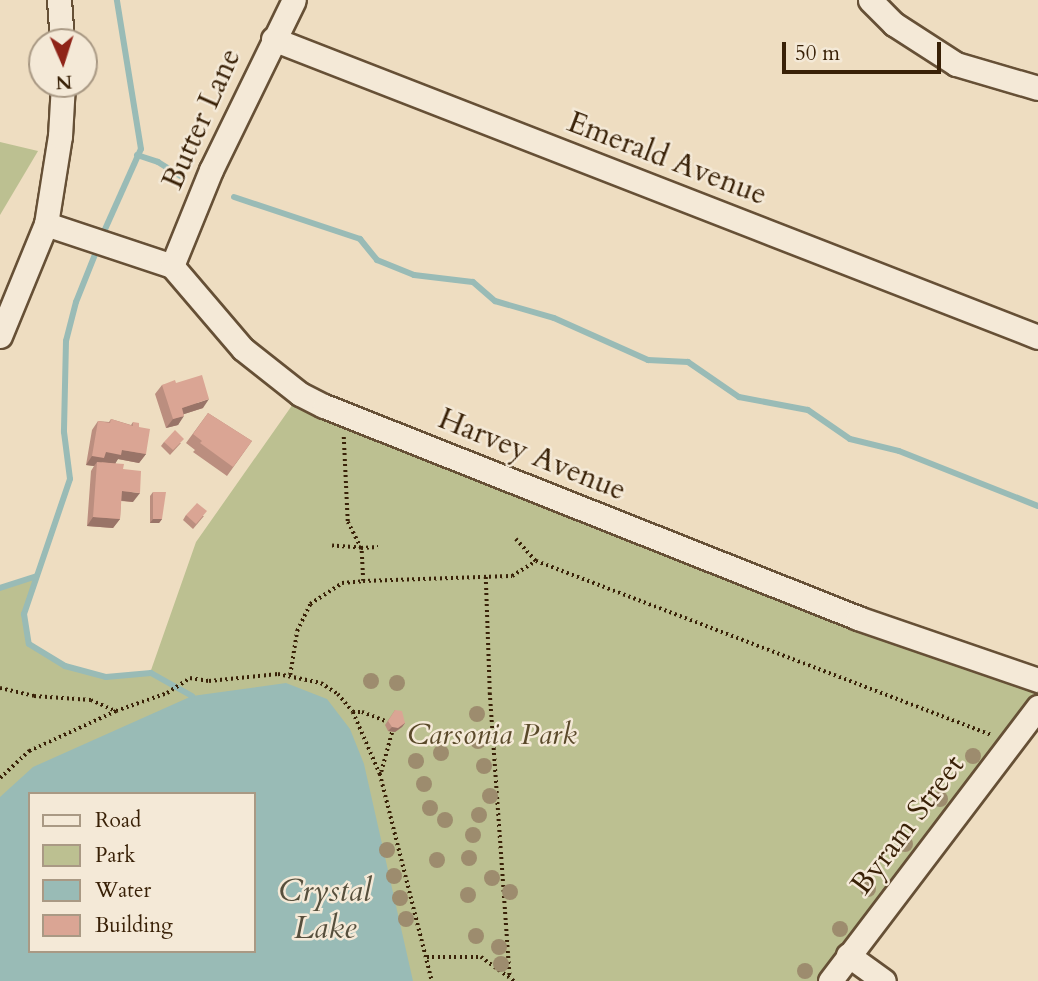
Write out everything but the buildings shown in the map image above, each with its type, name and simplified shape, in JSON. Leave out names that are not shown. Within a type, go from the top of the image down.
[{"type":"street","points":[[59,0],[61,28]]},
{"type":"street","name":"Butter Lane","points":[[172,266],[190,228],[201,194],[294,0]]},
{"type":"street","points":[[870,0],[903,30],[956,64],[1038,88]]},
{"type":"street","name":"Emerald Avenue","points":[[273,39],[1038,337]]},
{"type":"street","points":[[0,336],[46,224],[60,136],[62,98]]},
{"type":"street","points":[[46,224],[172,266]]},
{"type":"street","name":"Harvey Avenue","points":[[172,266],[243,349],[300,394],[342,414],[858,618],[1038,680]]},
{"type":"street","name":"Byram Street","points":[[830,981],[1038,707]]},
{"type":"street","points":[[848,955],[884,981]]},
{"type":"path","points":[[342,414],[348,522],[361,548],[363,581]]},
{"type":"path","points":[[516,539],[536,561],[992,735]]},
{"type":"path","points":[[332,546],[378,547]]},
{"type":"path","points":[[290,675],[297,631],[310,604],[342,583],[512,576],[529,568],[536,561]]},
{"type":"path","points":[[486,577],[490,694],[512,980]]},
{"type":"path","points":[[0,778],[29,751],[116,711],[167,693],[190,678],[209,681],[290,675],[321,683],[338,694],[353,712],[380,774],[432,981]]},
{"type":"path","points":[[0,688],[34,696],[91,700],[116,711]]},
{"type":"path","points":[[353,712],[362,712],[394,724],[380,774]]},
{"type":"path","points":[[427,957],[481,957],[512,980]]},
{"type":"green space","points":[[0,142],[38,151],[0,215]]},
{"type":"green space","name":"Carsonia Park","points":[[300,394],[1038,680],[1038,707],[830,981],[0,981],[0,589],[36,576],[24,614],[29,644],[65,665],[106,677],[150,673],[196,542]]},
{"type":"water","name":"Crystal Lake","points":[[286,683],[327,699],[350,729],[364,764],[413,981],[0,981],[0,797],[33,767],[192,696]]},
{"type":"waterway","points":[[102,236],[141,149],[117,0]]},
{"type":"waterway","points":[[137,155],[158,162],[180,176]]},
{"type":"waterway","points":[[234,197],[360,239],[377,260],[414,275],[473,282],[495,301],[554,318],[648,360],[688,362],[739,397],[808,410],[850,439],[899,451],[1038,506]]},
{"type":"waterway","points":[[98,247],[76,302],[66,341],[64,432],[70,479],[24,614],[29,644],[65,666],[106,677],[151,673],[192,696]]},
{"type":"waterway","points":[[0,588],[36,576]]}]
